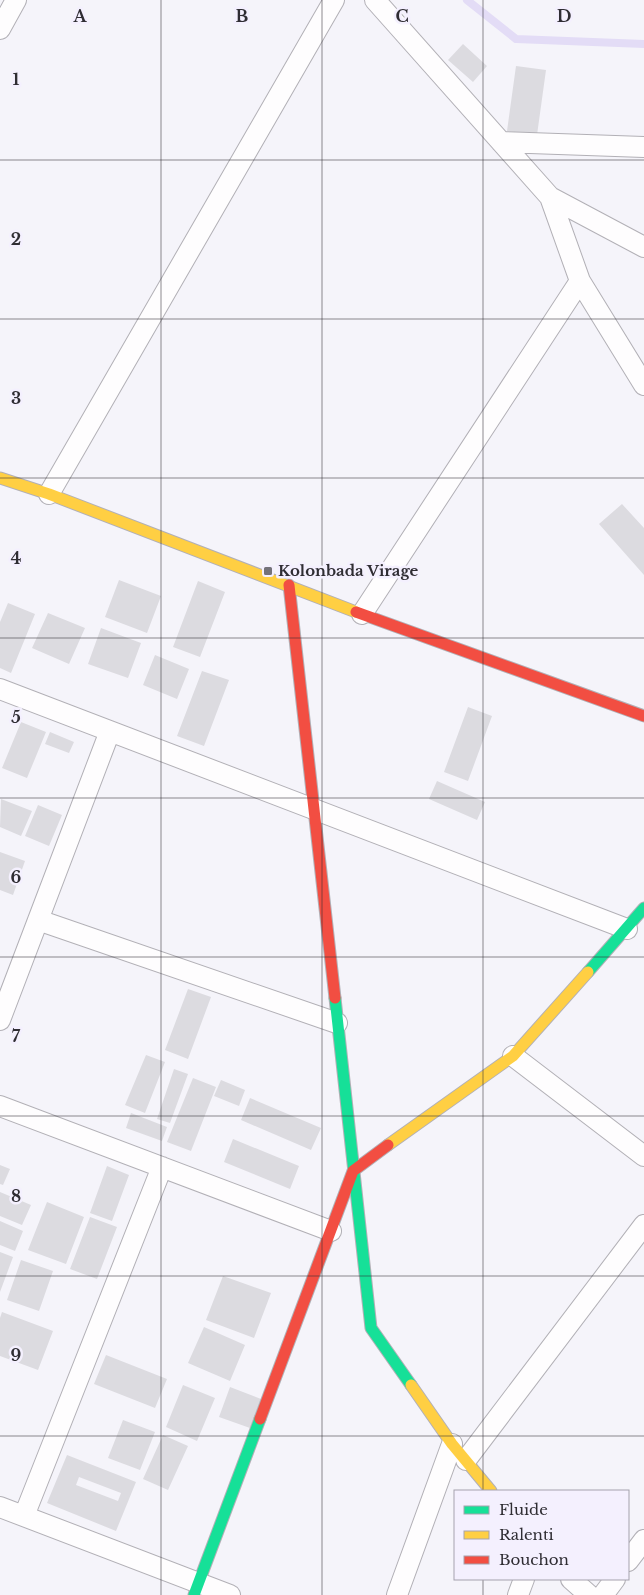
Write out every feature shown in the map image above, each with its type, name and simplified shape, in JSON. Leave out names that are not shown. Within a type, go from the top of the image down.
[{"type":"street","points":[[0,29],[16,0]]},
{"type":"street","points":[[49,494],[334,0]]},
{"type":"street","points":[[375,0],[550,197],[644,247]]},
{"type":"street","points":[[501,142],[644,147]]},
{"type":"street","points":[[550,197],[580,281],[644,385]]},
{"type":"street","points":[[362,614],[580,281]]},
{"type":"street","points":[[0,478],[49,494],[362,614],[644,716]]},
{"type":"street","points":[[289,586],[371,1328],[452,1444],[490,1490]]},
{"type":"street","points":[[0,689],[627,929]]},
{"type":"street","points":[[0,1020],[110,731]]},
{"type":"street","points":[[196,1589],[354,1171],[513,1056],[644,908]]},
{"type":"street","points":[[38,920],[337,1023]]},
{"type":"street","points":[[513,1056],[644,1156]]},
{"type":"street","points":[[0,1106],[331,1231]]},
{"type":"street","points":[[24,1516],[162,1167]]},
{"type":"street","points":[[466,1460],[644,1225]]},
{"type":"street","points":[[397,1595],[452,1444]]},
{"type":"street","points":[[0,1507],[196,1589],[230,1595]]},
{"type":"street","points":[[629,1560],[644,1540]]},
{"type":"street","points":[[518,1595],[524,1580]]},
{"type":"street","points":[[572,1580],[589,1595]]},
{"type":"street","points":[[603,1595],[614,1580]]},
{"type":"building","points":[[463,44],[487,66],[473,82],[448,60]]},
{"type":"building","points":[[516,66],[546,70],[537,135],[507,131]]},
{"type":"building","points":[[622,504],[644,528],[644,575],[599,524]]},
{"type":"building","points":[[119,580],[161,596],[147,633],[105,617]]},
{"type":"building","points":[[198,581],[225,592],[200,657],[173,647]]},
{"type":"building","points":[[8,603],[35,614],[11,673],[0,668],[0,622]]},
{"type":"building","points":[[48,613],[85,628],[69,664],[32,648]]},
{"type":"building","points":[[101,628],[141,643],[128,678],[88,664]]},
{"type":"building","points":[[155,655],[189,669],[177,699],[143,685]]},
{"type":"building","points":[[202,671],[229,680],[204,746],[177,736]]},
{"type":"building","points":[[468,707],[492,716],[468,781],[444,772]]},
{"type":"building","points":[[21,722],[46,732],[27,778],[2,768]]},
{"type":"building","points":[[50,732],[74,742],[69,753],[45,744]]},
{"type":"building","points":[[437,781],[485,802],[477,820],[429,799]]},
{"type":"building","points":[[1,799],[32,811],[21,836],[0,827]]},
{"type":"building","points":[[38,805],[62,815],[49,846],[25,836]]},
{"type":"building","points":[[0,852],[25,861],[13,895],[0,890]]},
{"type":"building","points":[[188,989],[211,997],[188,1059],[165,1050]]},
{"type":"building","points":[[146,1055],[165,1062],[145,1113],[125,1105]]},
{"type":"building","points":[[174,1069],[188,1074],[170,1123],[157,1119]]},
{"type":"building","points":[[193,1078],[216,1087],[191,1151],[167,1142]]},
{"type":"building","points":[[221,1080],[245,1090],[239,1106],[214,1096]]},
{"type":"building","points":[[250,1098],[321,1128],[311,1150],[241,1120]]},
{"type":"building","points":[[131,1113],[167,1127],[162,1141],[126,1128]]},
{"type":"building","points":[[233,1139],[299,1166],[290,1189],[224,1162]]},
{"type":"building","points":[[0,1165],[10,1169],[3,1185],[0,1184]]},
{"type":"building","points":[[107,1166],[129,1175],[112,1221],[90,1213]]},
{"type":"building","points":[[0,1192],[31,1205],[22,1225],[0,1216]]},
{"type":"building","points":[[47,1202],[84,1217],[66,1264],[28,1250]]},
{"type":"building","points":[[90,1217],[117,1227],[97,1279],[70,1269]]},
{"type":"building","points":[[0,1221],[23,1231],[15,1251],[0,1245]]},
{"type":"building","points":[[0,1252],[13,1257],[0,1292]]},
{"type":"building","points":[[21,1260],[53,1271],[39,1311],[7,1300]]},
{"type":"building","points":[[223,1276],[271,1293],[254,1338],[206,1320]]},
{"type":"building","points":[[2,1312],[53,1331],[38,1370],[0,1356],[0,1318]]},
{"type":"building","points":[[204,1327],[245,1345],[230,1381],[188,1363]]},
{"type":"building","points":[[106,1355],[167,1379],[155,1408],[94,1384]]},
{"type":"building","points":[[183,1385],[215,1398],[197,1441],[166,1427]]},
{"type":"building","points":[[230,1387],[261,1399],[250,1428],[219,1417]]},
{"type":"building","points":[[123,1420],[155,1432],[140,1470],[108,1458]]},
{"type":"building","points":[[163,1435],[188,1446],[168,1490],[143,1479]]},
{"type":"building","points":[[67,1455],[136,1482],[116,1531],[47,1503]],"holes":[[[79,1477],[121,1493],[118,1501],[76,1485]]]},
{"type":"waterway","points":[[467,0],[516,39],[644,44]]},
{"type":"traffic: fast","points":[[588,972],[644,908]]},
{"type":"traffic: fast","points":[[335,998],[371,1328],[411,1385]]},
{"type":"traffic: fast","points":[[194,1595],[260,1419]]},
{"type":"traffic: slow","points":[[0,478],[49,494],[356,612]]},
{"type":"traffic: slow","points":[[388,1145],[513,1056],[588,972]]},
{"type":"traffic: slow","points":[[411,1385],[452,1444],[490,1490]]},
{"type":"traffic: jam","points":[[289,585],[335,998]]},
{"type":"traffic: jam","points":[[356,612],[644,716]]},
{"type":"traffic: jam","points":[[260,1419],[353,1171],[388,1145]]},
{"type":"place","name":"Kolonbada Virage","points":[[268,571]]}]
